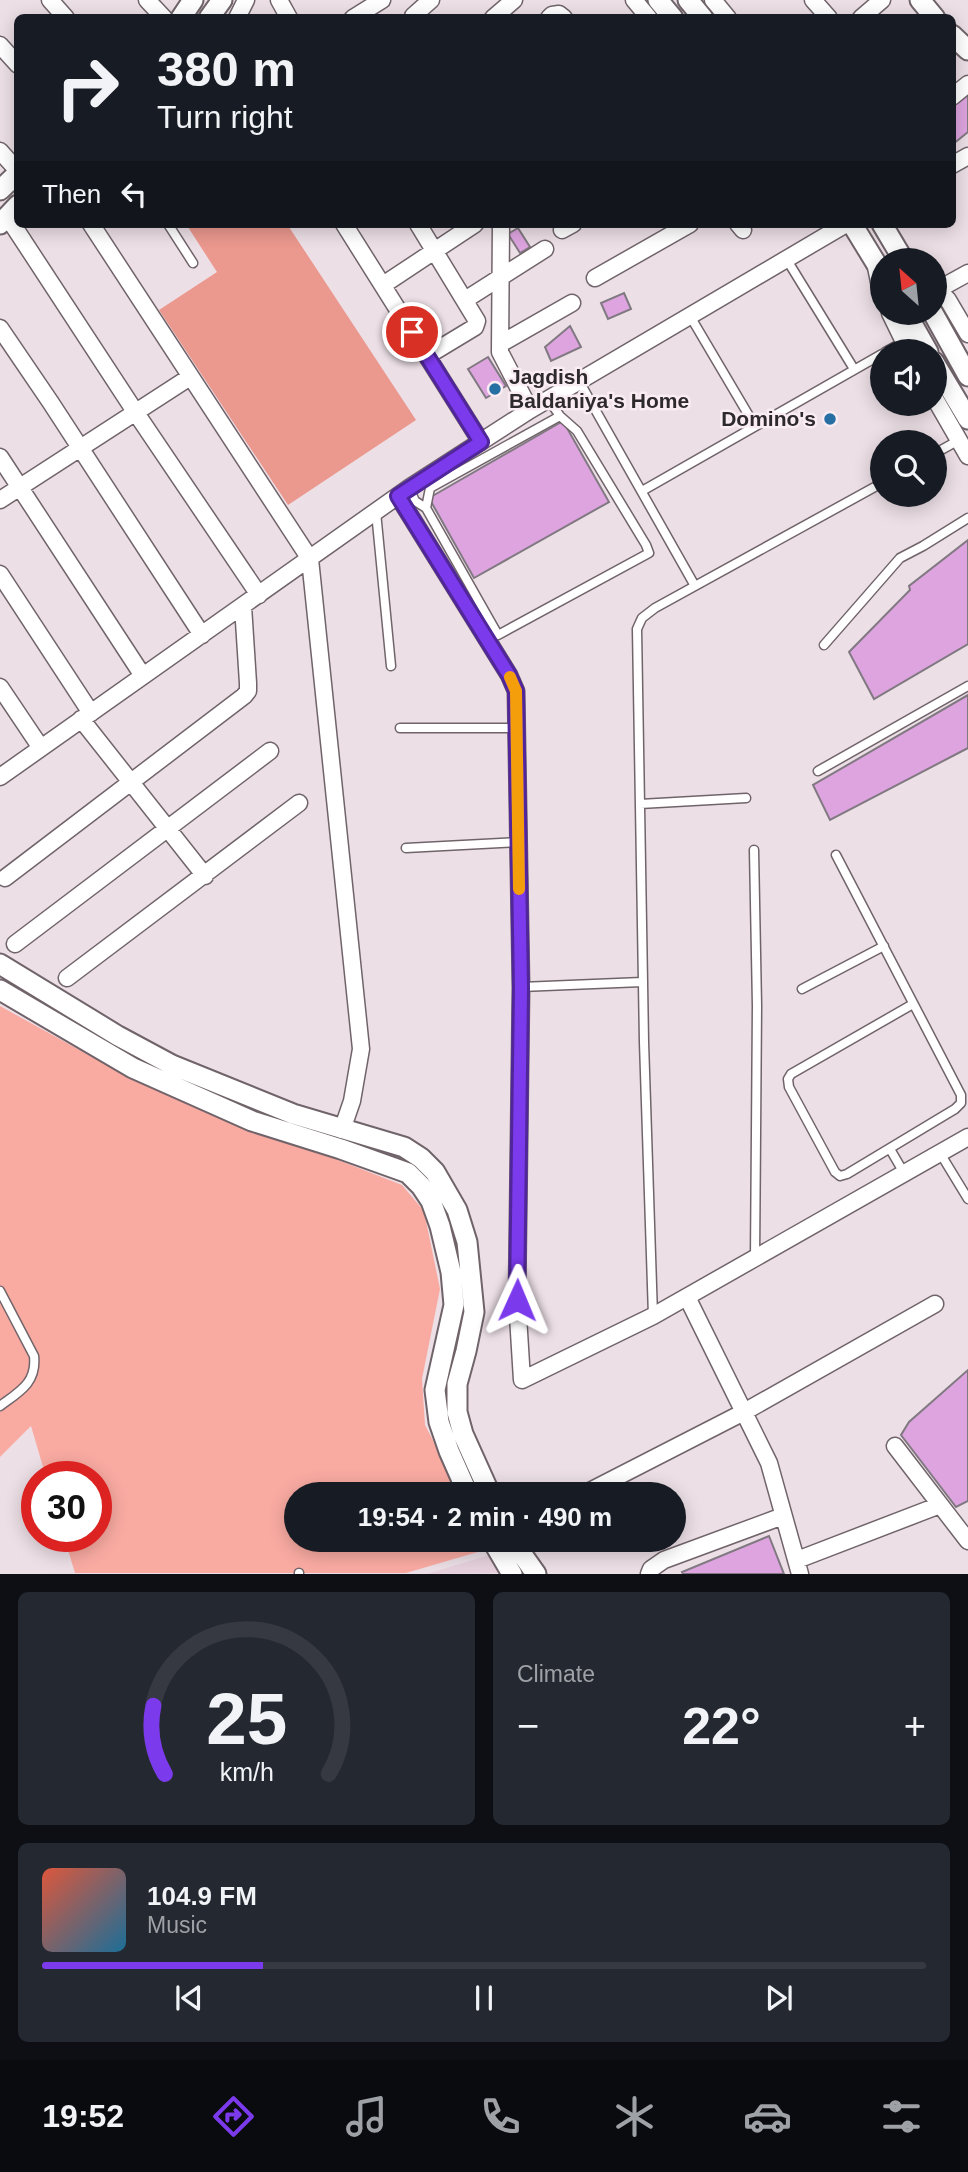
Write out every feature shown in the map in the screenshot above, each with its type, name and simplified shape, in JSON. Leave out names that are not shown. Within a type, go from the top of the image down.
[{"type":"street","points":[[50,0],[62,14]]},
{"type":"street","points":[[147,0],[160,14]]},
{"type":"street","points":[[359,14],[382,0]]},
{"type":"street","points":[[415,14],[431,0]]},
{"type":"street","points":[[634,0],[646,14]]},
{"type":"street","points":[[658,0],[670,14]]},
{"type":"street","points":[[688,0],[700,14]]},
{"type":"street","points":[[713,0],[725,14]]},
{"type":"street","points":[[813,0],[825,14]]},
{"type":"street","points":[[866,14],[882,0]]},
{"type":"street","points":[[920,0],[932,14]]},
{"type":"street","points":[[0,45],[14,61]]},
{"type":"street","points":[[0,151],[14,167]]},
{"type":"street","points":[[0,190],[14,176]]},
{"type":"street","points":[[16,228],[136,413],[259,595]]},
{"type":"street","points":[[94,228],[310,559],[360,1049],[352,1101],[342,1130]]},
{"type":"street","points":[[347,228],[481,442]]},
{"type":"street","points":[[421,228],[465,300],[477,325],[427,356]]},
{"type":"street","points":[[383,285],[469,228]]},
{"type":"street","points":[[501,228],[502,358],[530,410]]},
{"type":"street","points":[[595,278],[683,228]]},
{"type":"street","points":[[855,228],[870,253]]},
{"type":"street","points":[[883,228],[896,248]]},
{"type":"street","points":[[0,777],[404,492],[548,399],[787,260],[827,229]]},
{"type":"street","points":[[465,300],[545,250]]},
{"type":"street","points":[[947,283],[968,273]]},
{"type":"street","points":[[947,299],[968,334]]},
{"type":"street","points":[[500,344],[572,303]]},
{"type":"street","points":[[940,326],[968,376]]},
{"type":"street","points":[[0,328],[202,635]]},
{"type":"street","points":[[0,500],[190,377]]},
{"type":"street","points":[[947,384],[968,419]]},
{"type":"street","points":[[945,416],[968,456]]},
{"type":"street","points":[[0,457],[143,676]]},
{"type":"street","points":[[404,492],[516,691],[521,988],[517,1300],[522,1380],[653,1316],[968,1137]]},
{"type":"street","points":[[0,574],[86,716],[131,782],[205,876]]},
{"type":"street","points":[[5,878],[244,696],[248,691],[243,606]]},
{"type":"street","points":[[0,687],[41,748]]},
{"type":"street","points":[[15,944],[270,751]]},
{"type":"street","points":[[67,978],[299,803]]},
{"type":"street","points":[[0,964],[109,1031],[172,1065],[293,1114],[404,1147],[421,1158],[435,1172],[457,1210],[467,1242],[474,1312],[457,1384],[457,1412],[463,1434],[485,1482]]},
{"type":"street","points":[[0,990],[133,1068],[252,1121],[408,1173],[421,1186],[431,1201],[440,1226],[451,1272],[454,1304],[435,1390],[439,1422],[463,1482]]},
{"type":"street","points":[[687,1297],[769,1463],[799,1567],[940,1504]]},
{"type":"street","points":[[607,1482],[744,1412],[935,1304]]},
{"type":"street","points":[[895,1446],[968,1541]]},
{"type":"street","points":[[649,1573],[664,1560],[783,1516]]},
{"type":"street","points":[[499,1552],[512,1573]]},
{"type":"street","points":[[521,1552],[536,1573]]},
{"type":"lane","points":[[171,228],[193,263]]},
{"type":"lane","points":[[787,260],[853,369]]},
{"type":"lane","points":[[690,316],[755,426]]},
{"type":"lane","points":[[642,491],[870,360]]},
{"type":"lane","points":[[579,381],[695,586]]},
{"type":"lane","points":[[404,492],[426,508],[498,635],[649,553],[577,431],[560,416],[548,399]]},
{"type":"lane","points":[[426,508],[430,488],[560,416]]},
{"type":"lane","points":[[947,447],[959,440]]},
{"type":"lane","points":[[653,1316],[642,982],[637,629],[642,618],[655,608],[870,490]]},
{"type":"lane","points":[[376,512],[391,666]]},
{"type":"lane","points":[[824,645],[900,558],[968,518]]},
{"type":"lane","points":[[818,771],[968,686]]},
{"type":"lane","points":[[400,728],[516,728]]},
{"type":"lane","points":[[640,804],[746,798]]},
{"type":"lane","points":[[406,848],[519,842]]},
{"type":"lane","points":[[754,850],[757,1006],[755,1259]]},
{"type":"lane","points":[[836,855],[961,1095],[961,1103],[956,1109],[848,1174],[840,1176],[835,1172],[788,1079],[791,1074],[913,1004]]},
{"type":"lane","points":[[802,989],[884,946]]},
{"type":"lane","points":[[521,988],[642,982]]},
{"type":"lane","points":[[890,1149],[904,1174]]},
{"type":"lane","points":[[940,1153],[968,1199]]},
{"type":"lane","points":[[0,1291],[34,1356],[35,1367],[24,1387],[0,1406]]},
{"type":"shaded area","points":[[189,228],[290,228],[416,420],[288,505],[159,310],[217,272]]},
{"type":"shaded area","points":[[0,1006],[132,1079],[402,1185],[424,1211],[440,1289],[422,1379],[425,1425],[455,1482],[284,1482],[284,1552],[478,1552],[406,1573],[75,1573],[69,1552],[112,1552],[112,1461],[41,1461],[31,1426],[0,1457]]},
{"type":"shaded area","points":[[489,1555],[506,1573],[427,1574]]},
{"type":"building","points":[[968,92],[968,132],[956,142],[956,102]]},
{"type":"building","points":[[518,228],[530,247],[520,253],[508,234]]},
{"type":"building","points":[[624,293],[631,309],[608,319],[601,303]]},
{"type":"building","points":[[570,326],[581,347],[551,361],[545,347]]},
{"type":"building","points":[[488,357],[506,386],[486,398],[468,369]]},
{"type":"building","points":[[563,421],[609,502],[474,578],[429,498]]},
{"type":"building","points":[[968,540],[968,644],[874,699],[849,652],[910,590],[909,586]]},
{"type":"building","points":[[968,695],[968,748],[830,820],[813,785]]},
{"type":"building","points":[[968,1370],[968,1501],[956,1507],[901,1435],[909,1422]]},
{"type":"building","points":[[769,1536],[784,1574],[682,1572]]},
{"type":"slow traffic","points":[[510,677],[516,691],[519,889]]},
{"type":"place","name":"Jagdish Baldaniya's Home","points":[[495,389]]},
{"type":"place","name":"Domino's","points":[[830,419]]},
{"type":"route","points":[[412,332],[481,442],[398,496],[509,675],[516,691],[521,988],[517,1300]]}]
